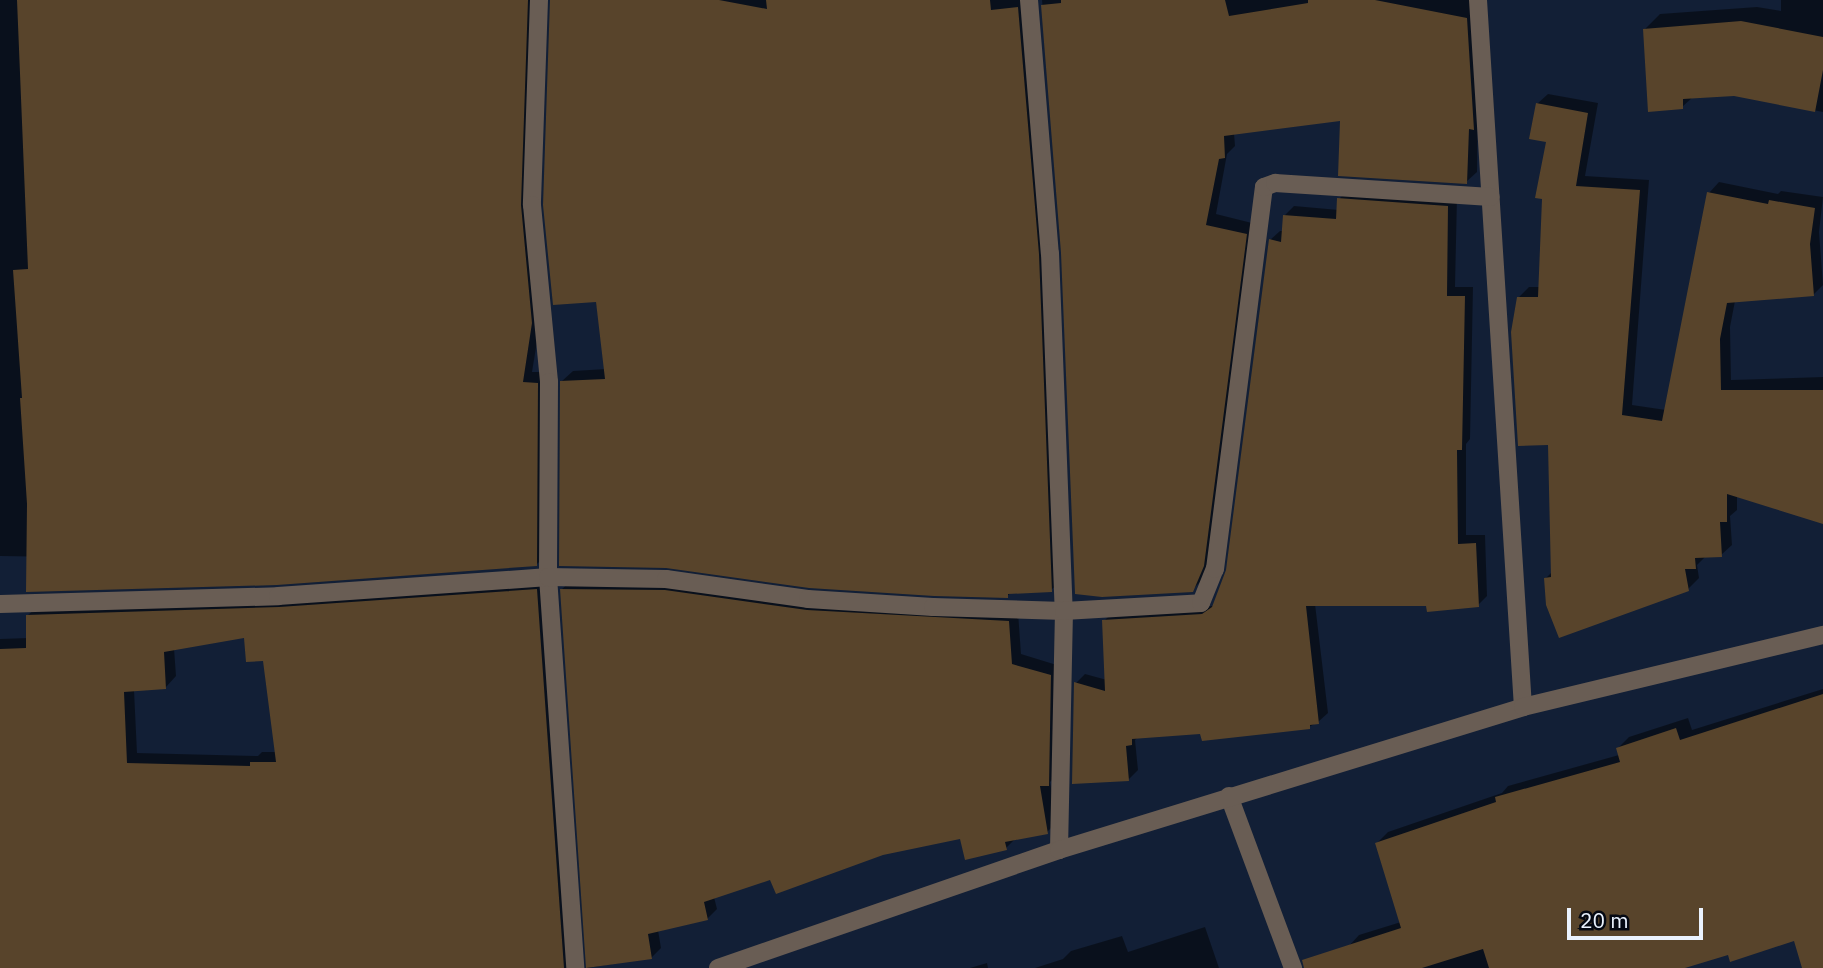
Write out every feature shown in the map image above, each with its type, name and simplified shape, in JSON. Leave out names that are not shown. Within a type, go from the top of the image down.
[{"type":"street","points":[[539,0],[532,205],[549,382],[548,577],[575,968]]},
{"type":"street","points":[[1029,0],[1050,253],[1064,611],[1059,850]]},
{"type":"street","points":[[1478,0],[1523,707]]},
{"type":"street","points":[[0,604],[278,596],[548,577],[666,579],[808,599],[1064,611],[1200,603],[1215,569],[1264,187],[1275,183],[1491,197]]},
{"type":"street","points":[[718,968],[1059,850],[1523,707],[1823,635]]},
{"type":"street","points":[[1228,796],[1293,968]]},
{"type":"building","points":[[17,0],[528,0],[521,205],[532,323],[523,382],[538,383],[537,566],[277,585],[26,592],[27,504],[13,270],[28,269]]},
{"type":"building","points":[[550,0],[719,0],[767,9],[766,0],[990,0],[991,10],[1018,7],[1039,254],[1052,592],[1008,594],[1008,598],[934,596],[809,588],[666,568],[559,566],[560,381],[605,379],[596,302],[553,305],[543,205]]},
{"type":"building","points":[[1061,0],[1225,0],[1229,16],[1308,3],[1308,0],[1375,0],[1467,18],[1474,130],[1469,129],[1467,184],[1338,176],[1340,121],[1224,136],[1225,158],[1219,159],[1206,225],[1247,234],[1204,566],[1193,592],[1102,597],[1075,594],[1061,253],[1041,5],[1061,3]]},
{"type":"building","points":[[1741,21],[1823,37],[1823,70],[1815,112],[1734,96],[1683,99],[1683,109],[1648,112],[1643,29]]},
{"type":"building","points":[[1536,103],[1588,113],[1576,186],[1640,190],[1622,415],[1662,421],[1707,192],[1768,204],[1769,200],[1815,208],[1810,244],[1814,296],[1727,303],[1720,339],[1721,390],[1823,390],[1823,524],[1727,494],[1727,522],[1720,522],[1722,557],[1695,558],[1696,569],[1685,569],[1689,591],[1559,638],[1546,605],[1544,578],[1551,577],[1548,445],[1518,446],[1511,332],[1517,297],[1538,297],[1542,199],[1535,198],[1546,142],[1529,139]]},
{"type":"building","points":[[1337,198],[1448,206],[1447,296],[1465,296],[1462,450],[1457,450],[1458,544],[1476,543],[1479,607],[1427,612],[1426,606],[1306,606],[1319,724],[1310,725],[1310,729],[1202,741],[1200,734],[1132,739],[1132,745],[1126,746],[1129,781],[1072,784],[1074,682],[1105,691],[1102,620],[1202,614],[1212,607],[1226,570],[1269,239],[1281,242],[1283,215],[1336,219]]},
{"type":"building","points":[[537,589],[564,968],[0,968],[0,649],[26,648],[26,615],[279,607]],"holes":[[[244,638],[246,662],[263,661],[276,762],[250,762],[250,766],[127,763],[124,692],[166,689],[164,652]]]},
{"type":"building","points":[[560,589],[665,590],[807,610],[1009,621],[1012,664],[1051,675],[1049,786],[1040,786],[1048,834],[1005,842],[1007,850],[965,860],[960,839],[883,855],[776,894],[770,880],[704,902],[708,920],[648,934],[652,959],[586,968]]},
{"type":"building","points":[[1823,694],[1823,968],[1802,968],[1794,941],[1730,962],[1728,955],[1685,968],[1489,968],[1483,949],[1422,968],[1304,968],[1302,960],[1401,928],[1375,843],[1496,802],[1495,797],[1620,762],[1616,748],[1676,728],[1680,740]]}]
